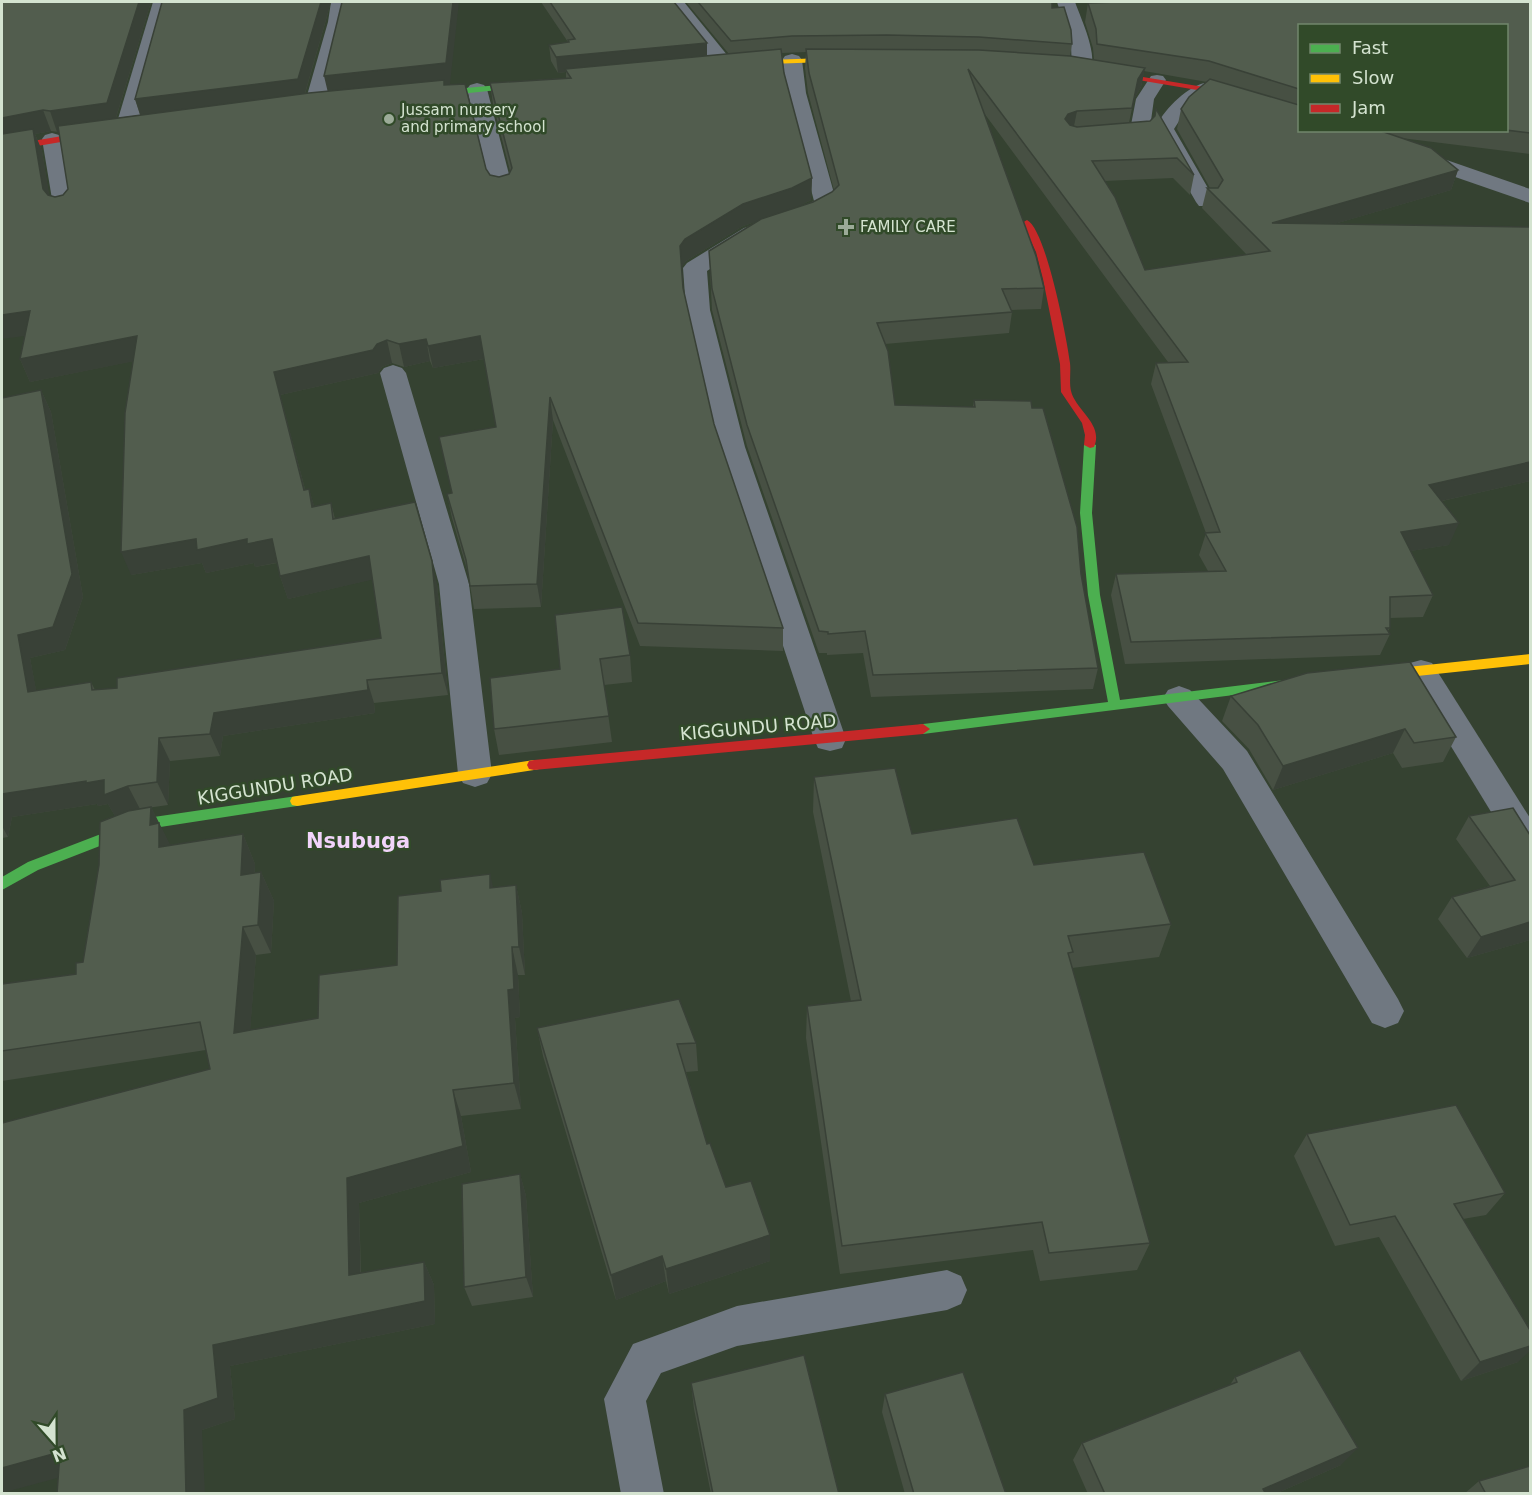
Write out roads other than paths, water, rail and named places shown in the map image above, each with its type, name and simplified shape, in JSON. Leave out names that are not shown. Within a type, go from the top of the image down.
[{"type":"street","points":[[2,149],[52,139],[132,128],[162,2]]},
{"type":"street","points":[[314,106],[337,22],[340,2]]},
{"type":"street","points":[[675,2],[719,65],[792,60],[862,59]]},
{"type":"street","points":[[1066,2],[1081,45],[1074,68],[1204,89],[1298,118]]},
{"type":"street","points":[[792,60],[796,93],[826,204],[801,217],[752,233],[695,268],[698,310],[731,447],[830,739]]},
{"type":"street","points":[[408,96],[548,82]]},
{"type":"street","points":[[477,89],[502,190]]},
{"type":"street","points":[[1344,132],[1530,196]]},
{"type":"street","points":[[1027,223],[1041,252],[1048,279],[1065,364],[1066,392],[1087,423],[1091,435],[1086,513],[1094,595],[1115,706]]},
{"type":"street","points":[[393,373],[454,584],[475,774]]},
{"type":"street","points":[[1353,678],[1530,659]]},
{"type":"street","points":[[1421,671],[1530,846]]},
{"type":"street","name":"KIGGUNDU ROAD","points":[[2,884],[33,866],[140,825],[543,764],[981,724],[1319,681]]},
{"type":"street","points":[[1179,698],[1235,760],[1385,1011]]},
{"type":"lane","points":[[1096,137],[1139,135],[1145,99],[1157,80]]},
{"type":"lane","points":[[1204,89],[1180,106],[1169,118],[1164,129],[1206,202]]},
{"type":"lane","points":[[52,139],[64,211]]},
{"type":"lane","points":[[643,1494],[625,1399],[647,1358],[737,1326],[947,1290]]},
{"type":"place","name":"Jussam nursery and primary school","points":[[389,119]]},
{"type":"place","name":"FAMILY CARE","points":[[846,227]]},
{"type":"district","name":"Nsubuga","points":[[358,841]]}]
